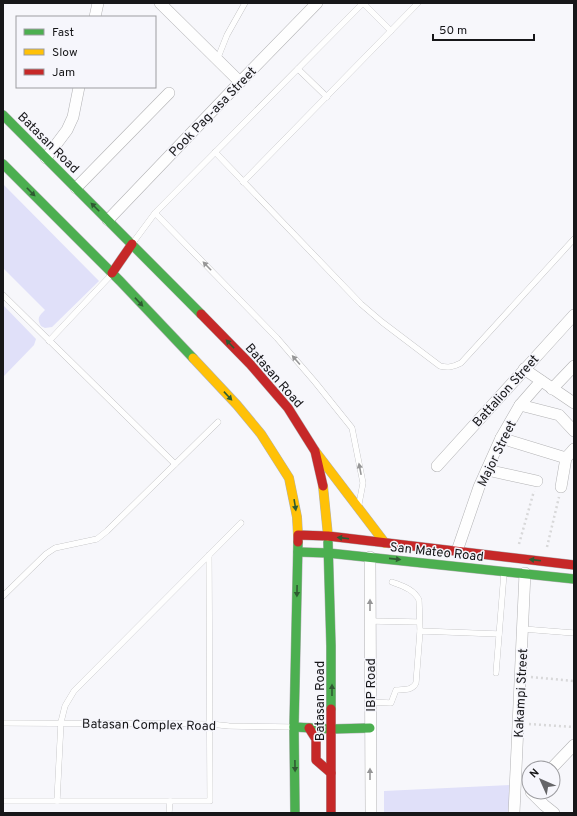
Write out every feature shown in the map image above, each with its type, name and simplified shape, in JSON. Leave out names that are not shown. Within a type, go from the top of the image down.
[{"type":"main road","name":"Batasan Road","points":[[3,114],[250,364],[288,408],[315,451],[324,488],[328,536],[332,729],[331,813]]},
{"type":"main road","name":"Batasan Road","points":[[3,164],[112,273],[237,405],[261,434],[289,478],[294,498],[298,535],[294,728],[295,813]]},
{"type":"main road","points":[[112,273],[132,244]]},
{"type":"main road","points":[[315,451],[385,543]]},
{"type":"main road","name":"San Mateo Road","points":[[298,535],[328,536],[574,565]]},
{"type":"main road","name":"San Mateo Road","points":[[298,552],[370,557],[574,579]]},
{"type":"main road","points":[[294,728],[370,728]]},
{"type":"main road","points":[[309,728],[314,732],[316,739],[316,760],[332,773]]},
{"type":"street","points":[[95,16],[98,3]]},
{"type":"street","points":[[160,3],[240,82]]},
{"type":"street","name":"Pook Pag-asa Street","points":[[108,220],[317,3]]},
{"type":"street","points":[[46,158],[68,130],[73,117],[79,88]]},
{"type":"street","points":[[76,188],[169,94]]},
{"type":"street","name":"Battalion Street","points":[[437,466],[574,315]]},
{"type":"street","points":[[552,389],[574,366]]},
{"type":"street","points":[[524,369],[574,403]]},
{"type":"street","name":"Major Street","points":[[457,551],[479,487],[500,438],[520,405],[541,382]]},
{"type":"street","points":[[520,405],[559,415],[574,431]]},
{"type":"street","points":[[500,438],[566,458]]},
{"type":"street","points":[[561,487],[566,458],[574,449]]},
{"type":"street","points":[[486,470],[537,481]]},
{"type":"street","name":"IBP Road","points":[[370,557],[371,813]]},
{"type":"street","name":"Kakampi Street","points":[[514,813],[525,573]]},
{"type":"street","points":[[560,760],[574,745]]},
{"type":"street","points":[[515,784],[521,784]]},
{"type":"street","points":[[540,800],[554,813]]},
{"type":"lane","points":[[217,60],[227,35],[245,3]]},
{"type":"lane","points":[[132,244],[155,213],[363,3],[391,31]]},
{"type":"lane","points":[[243,182],[418,3]]},
{"type":"lane","points":[[298,69],[326,97]]},
{"type":"lane","points":[[215,152],[361,304],[440,366],[452,367],[460,364],[574,239]]},
{"type":"lane","points":[[155,213],[277,338],[352,428],[362,483],[358,508]]},
{"type":"lane","points":[[49,341],[112,273]]},
{"type":"lane","points":[[3,295],[175,464]]},
{"type":"lane","points":[[3,596],[46,554],[55,548],[97,539],[107,531],[218,422]]},
{"type":"lane","points":[[57,801],[61,722],[65,706],[74,691],[241,523]]},
{"type":"lane","points":[[3,801],[210,801],[209,555]]},
{"type":"lane","points":[[496,673],[504,571]]},
{"type":"lane","points":[[370,702],[391,703],[396,690],[410,689],[416,683],[420,631],[419,600],[417,596],[407,588],[392,582]]},
{"type":"lane","points":[[370,620],[419,622]]},
{"type":"lane","points":[[523,629],[574,633]]},
{"type":"lane","points":[[420,631],[499,634]]},
{"type":"lane","name":"Batasan Complex Road","points":[[3,723],[61,722],[210,724],[294,728]]},
{"type":"lane","points":[[169,813],[170,802]]},
{"type":"path","points":[[515,558],[537,481]]},
{"type":"path","points":[[544,561],[561,487]]},
{"type":"path","points":[[521,676],[574,680]]},
{"type":"path","points":[[519,724],[574,727]]},
{"type":"shaded area","points":[[3,184],[99,281],[52,327],[45,328],[41,326],[39,319],[40,315],[45,310],[3,268]]},
{"type":"shaded area","points":[[3,305],[36,339],[34,345],[3,377]]},
{"type":"shaded area","points":[[511,785],[510,813],[384,813],[384,791]]},
{"type":"traffic: fast","points":[[3,115],[201,314]]},
{"type":"traffic: fast","points":[[3,164],[120,281],[193,358]]},
{"type":"traffic: fast","points":[[295,813],[294,727],[298,542]]},
{"type":"traffic: fast","points":[[328,542],[331,709]]},
{"type":"traffic: fast","points":[[298,552],[328,553],[574,579]]},
{"type":"traffic: fast","points":[[294,727],[332,729],[370,728]]},
{"type":"traffic: slow","points":[[193,358],[237,405],[261,434],[289,478],[297,517],[298,535]]},
{"type":"traffic: slow","points":[[315,451],[385,543]]},
{"type":"traffic: slow","points":[[323,486],[328,536]]},
{"type":"traffic: jam","points":[[112,273],[132,244]]},
{"type":"traffic: jam","points":[[201,314],[250,364],[288,408],[315,451],[323,486]]},
{"type":"traffic: jam","points":[[298,542],[298,535],[328,536],[574,565]]},
{"type":"traffic: jam","points":[[331,709],[331,813]]},
{"type":"traffic: jam","points":[[309,728],[316,739],[316,760],[331,773]]}]
